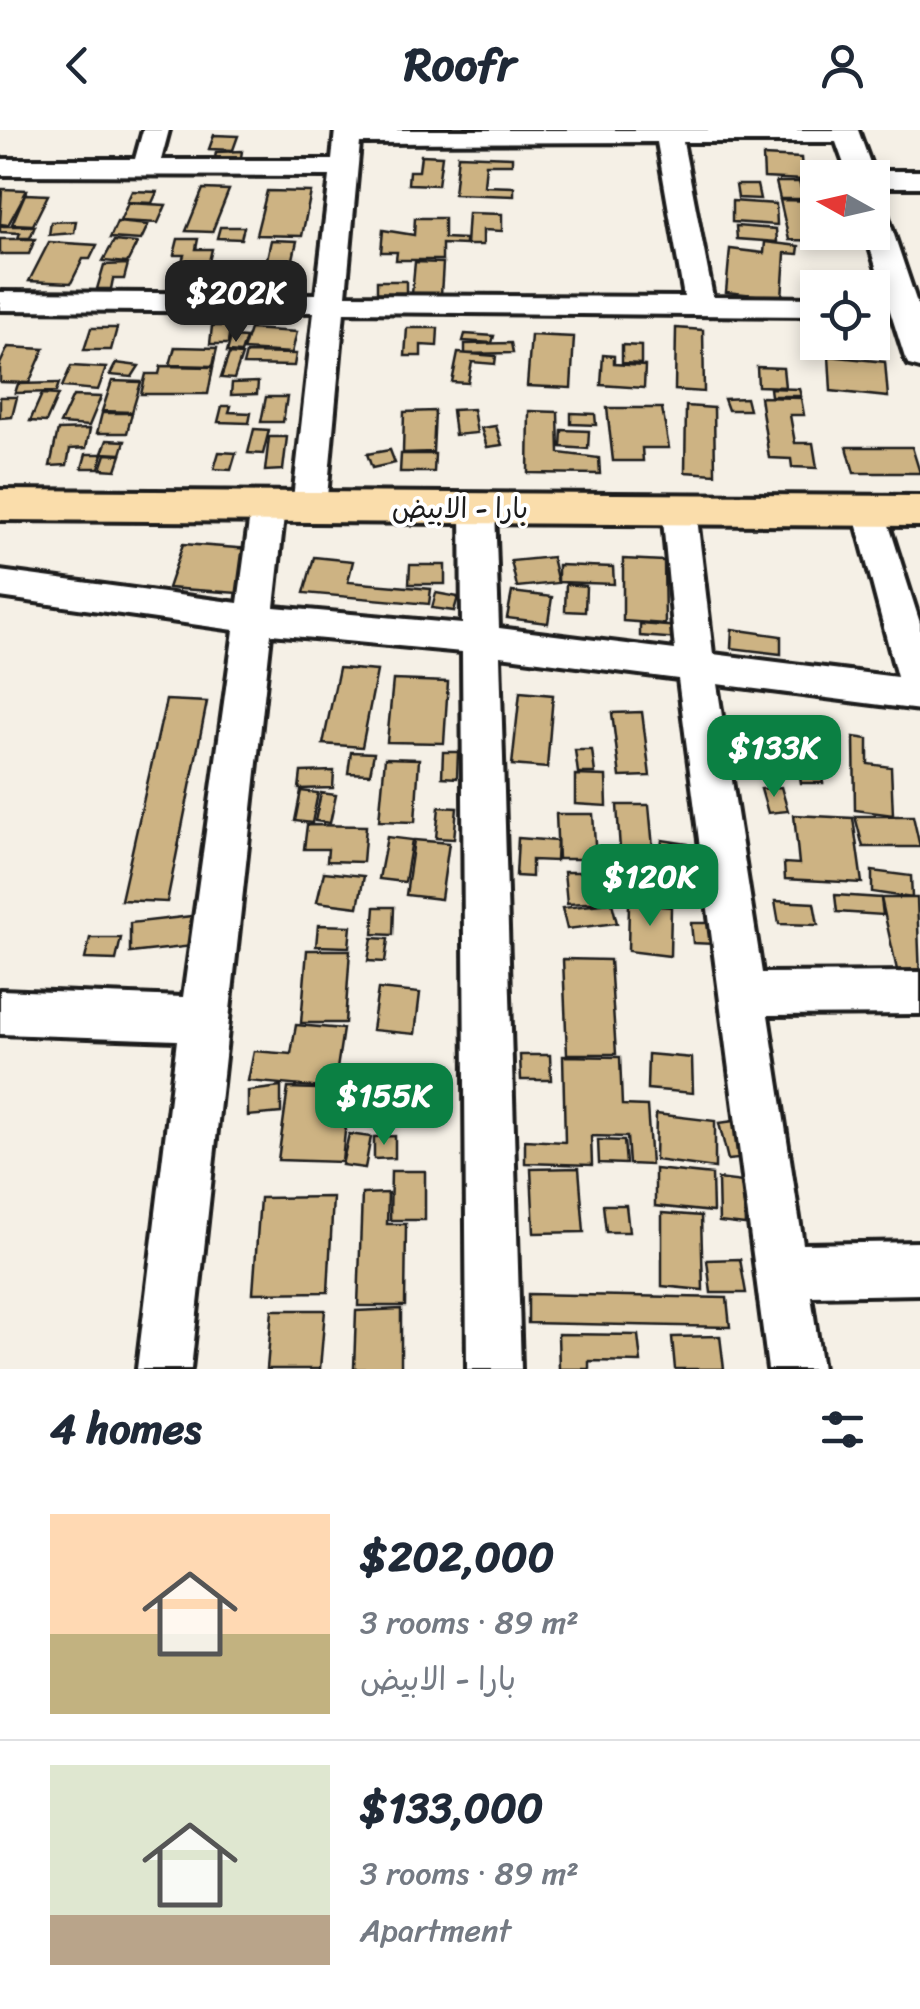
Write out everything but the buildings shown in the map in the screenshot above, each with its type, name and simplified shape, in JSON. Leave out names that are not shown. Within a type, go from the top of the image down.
[{"type":"main road","name":"بارا - الابيض","points":[[0,505],[920,511]]},
{"type":"street","points":[[146,168],[156,130]]},
{"type":"street","points":[[164,1369],[202,1019],[256,619],[288,508],[327,306],[347,132],[846,132],[856,160]]},
{"type":"street","points":[[668,135],[700,304]]},
{"type":"street","points":[[0,167],[343,168]]},
{"type":"street","points":[[890,179],[920,180]]},
{"type":"street","points":[[882,250],[898,308],[920,358]]},
{"type":"street","points":[[0,301],[327,306],[800,306]]},
{"type":"street","points":[[478,508],[494,1369]]},
{"type":"street","points":[[679,509],[696,669],[795,1369]]},
{"type":"street","points":[[0,584],[256,619],[482,640],[696,669],[920,692],[870,511]]},
{"type":"street","points":[[740,994],[920,993]]},
{"type":"street","points":[[0,1012],[202,1019]]},
{"type":"street","points":[[780,1270],[920,1268]]}]
